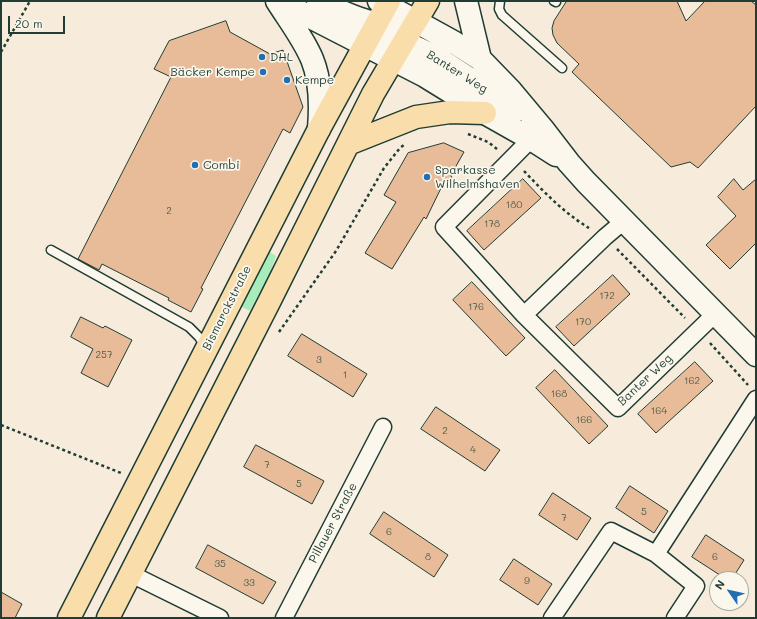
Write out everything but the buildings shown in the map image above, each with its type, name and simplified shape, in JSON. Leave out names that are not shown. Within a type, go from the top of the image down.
[{"type":"main road","points":[[278,1],[365,44],[398,50]]},
{"type":"main road","points":[[278,1],[312,59],[318,79],[321,105],[319,129]]},
{"type":"main road","name":"Banter Weg","points":[[318,1],[345,13],[383,8],[415,21],[480,59],[511,91],[537,133]]},
{"type":"main road","points":[[108,618],[373,94],[428,1]]},
{"type":"main road","points":[[466,1],[480,59]]},
{"type":"main road","name":"Bismarckstraße","points":[[69,618],[319,129],[383,8]]},
{"type":"main road","name":"Banter Weg","points":[[398,50],[425,76],[485,113],[537,133]]},
{"type":"main road","name":"Banter Weg","points":[[398,50],[436,57],[537,133],[716,313],[753,345]]},
{"type":"main road","points":[[348,144],[416,117],[450,112],[485,113]]},
{"type":"street","name":"Banter Weg","points":[[537,133],[444,227],[524,315],[618,408],[716,313]]},
{"type":"street","points":[[524,315],[605,237],[624,221]]},
{"type":"street","points":[[656,554],[754,394]]},
{"type":"street","name":"Pillauer Straße","points":[[284,618],[383,427]]},
{"type":"street","points":[[552,618],[611,531],[656,554],[696,586],[675,618]]},
{"type":"street","points":[[131,574],[220,618]]},
{"type":"lane","points":[[500,1],[499,9],[502,15],[562,68]]},
{"type":"lane","points":[[51,250],[189,328],[199,336],[206,349]]},
{"type":"path","points":[[1,52],[30,1]]},
{"type":"path","points":[[467,134],[488,142],[511,159],[548,195],[577,220],[605,237],[698,330],[754,394]]},
{"type":"path","points":[[278,333],[336,251],[384,168],[405,144]]},
{"type":"path","points":[[1,425],[139,480]]},
{"type":"green space","points":[[268,251],[276,256],[270,273],[250,311],[240,306]]},
{"type":"place","name":"DHL","points":[[262,57]]},
{"type":"place","name":"Bäcker Kempe","points":[[263,72]]},
{"type":"place","name":"Kempe","points":[[287,80]]},
{"type":"place","name":"Combi","points":[[195,165]]},
{"type":"place","name":"Sparkasse Wilhelmshaven","points":[[427,177]]}]
